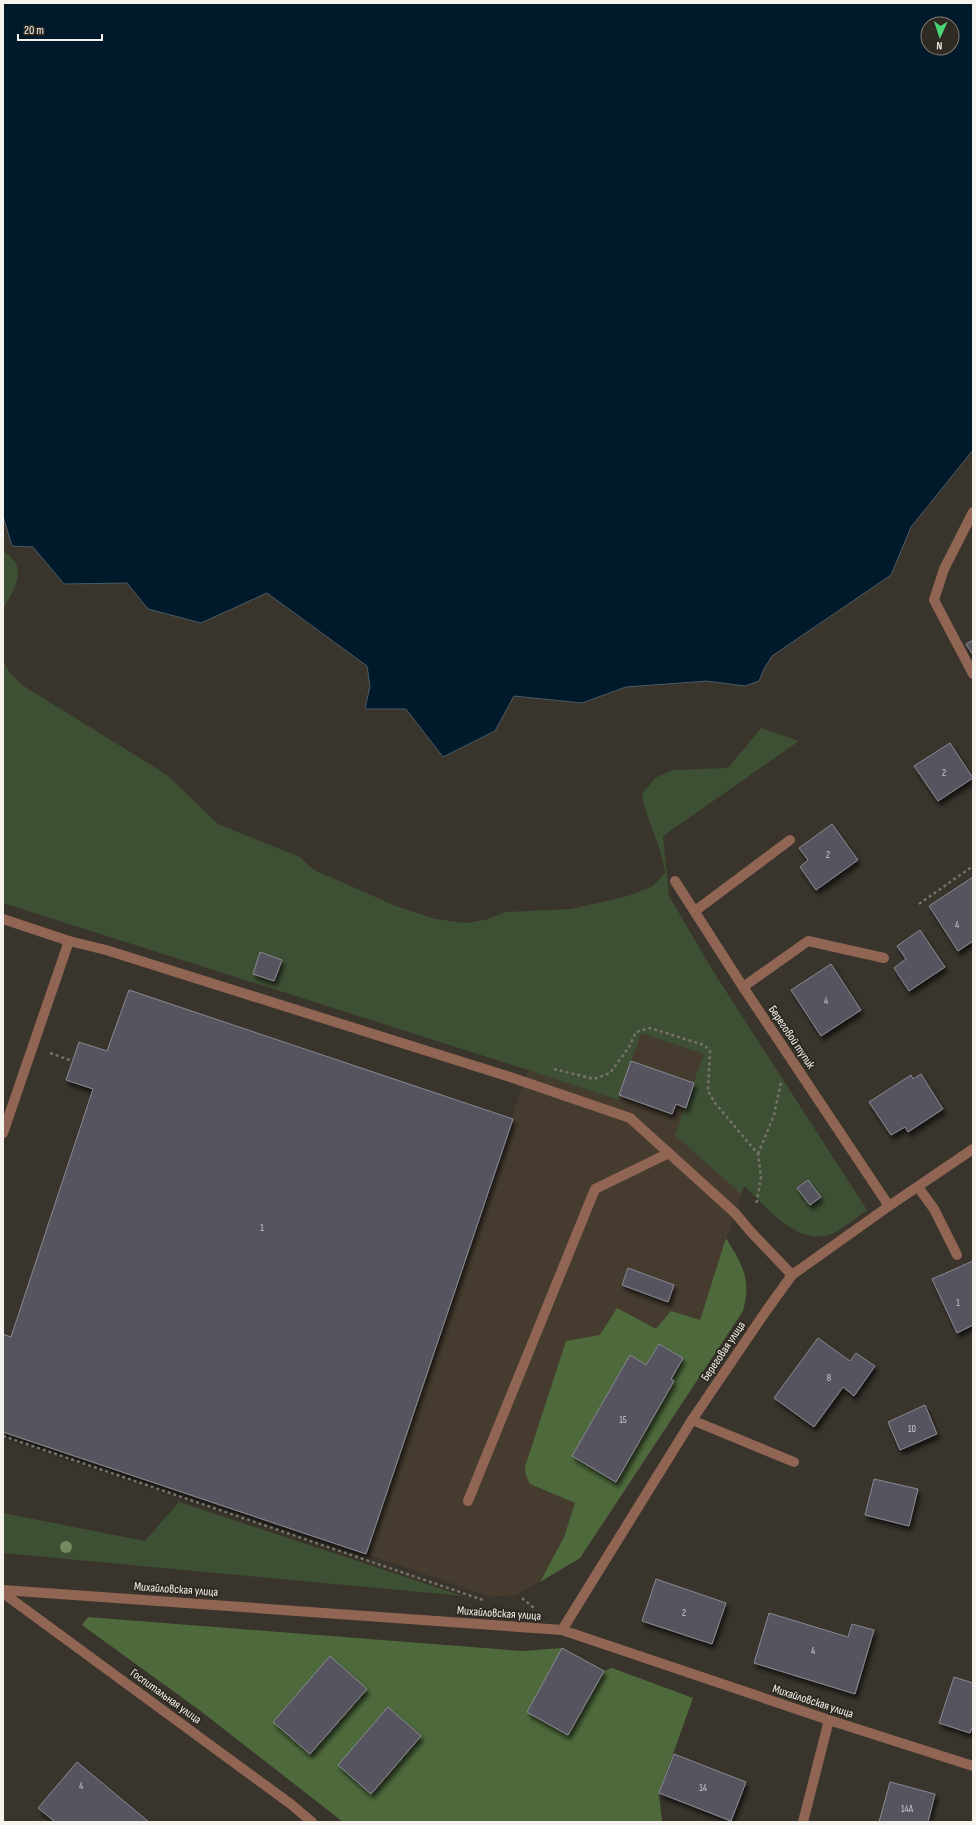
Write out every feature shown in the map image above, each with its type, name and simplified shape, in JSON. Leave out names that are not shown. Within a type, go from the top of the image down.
[{"type":"street","points":[[973,512],[944,569],[934,600],[973,674]]},
{"type":"street","points":[[695,911],[790,840]]},
{"type":"street","name":"Береговой тупик","points":[[675,881],[743,987],[889,1206]]},
{"type":"street","points":[[3,919],[69,941],[106,950],[510,1077],[630,1118],[735,1213],[792,1275]]},
{"type":"street","points":[[3,1133],[69,941]]},
{"type":"street","points":[[743,987],[808,941],[884,958]]},
{"type":"street","name":"Береговая улица","points":[[562,1630],[692,1420],[792,1275],[889,1206],[973,1149]]},
{"type":"street","points":[[468,1501],[595,1189],[669,1153]]},
{"type":"street","points":[[918,1187],[934,1209],[957,1255]]},
{"type":"street","points":[[692,1420],[794,1462]]},
{"type":"street","name":"Михайловская улица","points":[[3,1591],[562,1630],[829,1720],[973,1766]]},
{"type":"street","name":"Госпитальная улица","points":[[3,1591],[292,1805],[312,1822]]},
{"type":"street","points":[[803,1822],[829,1720]]},
{"type":"path","points":[[919,904],[973,866]]},
{"type":"path","points":[[553,1069],[594,1079],[610,1073],[629,1047],[636,1032],[642,1029],[650,1028],[704,1045],[710,1051],[708,1091],[715,1103],[758,1154]]},
{"type":"path","points":[[751,1232],[761,1177],[758,1154],[774,1115],[788,1054]]},
{"type":"path","points":[[3,1436],[483,1600]]},
{"type":"shaded area","points":[[641,1033],[704,1054],[744,1186],[700,1320],[657,1330],[530,1484],[575,1503],[564,1537],[540,1582],[516,1595],[491,1597],[366,1554],[528,1070],[617,1100]]},
{"type":"green space","points":[[3,550],[15,562],[18,570],[18,576],[17,582],[3,611]]},
{"type":"green space","points":[[3,661],[9,672],[22,685],[167,775],[218,824],[300,857],[314,870],[396,906],[435,919],[465,923],[485,920],[506,912],[571,909],[628,896],[653,886],[665,873],[661,852],[644,805],[642,794],[655,778],[673,770],[728,768],[761,728],[799,741],[663,836],[669,896],[713,971],[867,1210],[834,1233],[821,1236],[809,1235],[796,1231],[773,1214],[744,1186],[741,1194],[675,1135],[704,1054],[641,1033],[618,1100],[3,903]]},
{"type":"green space","points":[[726,1238],[737,1256],[744,1272],[746,1281],[746,1299],[743,1311],[580,1558],[540,1582],[564,1537],[575,1503],[530,1484],[526,1475],[525,1467],[566,1341],[600,1335],[617,1308],[656,1329],[671,1311],[700,1320]],"holes":[[[659,1344],[683,1358],[671,1379],[674,1382],[616,1482],[572,1456],[630,1356],[646,1365]]]},
{"type":"green space","points":[[179,1502],[463,1596],[3,1553],[3,1513],[145,1541]]},
{"type":"green space","points":[[88,1617],[522,1651],[562,1648],[527,1712],[568,1735],[604,1671],[612,1668],[693,1698],[659,1793],[662,1822],[343,1822],[202,1712],[82,1625]]},
{"type":"water","points":[[3,3],[973,3],[973,450],[911,527],[891,575],[772,656],[759,681],[745,686],[707,681],[626,687],[582,703],[514,696],[495,731],[443,757],[406,709],[365,709],[370,686],[367,666],[267,593],[201,623],[148,609],[127,583],[64,584],[33,547],[12,546],[3,516]]},
{"type":"building","points":[[973,640],[973,655],[966,644]]},
{"type":"building","points":[[950,743],[973,778],[938,801],[914,766]]},
{"type":"building","points":[[832,824],[858,860],[816,890],[800,867],[808,860],[799,848]]},
{"type":"building","points":[[973,877],[973,941],[958,951],[929,906]]},
{"type":"building","points":[[920,930],[945,967],[909,991],[894,968],[906,959],[897,946]]},
{"type":"building","points":[[260,952],[282,960],[274,981],[253,974]]},
{"type":"building","points":[[831,964],[861,1010],[821,1036],[791,990]]},
{"type":"building","points":[[129,990],[513,1119],[366,1554],[3,1432],[3,1334],[11,1337],[93,1089],[66,1080],[79,1042],[107,1051]]},
{"type":"building","points":[[631,1061],[694,1083],[686,1108],[676,1104],[672,1114],[619,1095]]},
{"type":"building","points":[[921,1074],[943,1109],[908,1132],[905,1127],[891,1135],[869,1102],[911,1075],[913,1079]]},
{"type":"building","points":[[808,1180],[821,1197],[810,1205],[797,1188]]},
{"type":"building","points":[[973,1261],[973,1325],[957,1333],[932,1279]]},
{"type":"building","points":[[628,1268],[674,1285],[668,1302],[622,1285]]},
{"type":"building","points":[[818,1338],[850,1361],[856,1353],[875,1366],[854,1396],[843,1387],[814,1427],[774,1398]]},
{"type":"building","points":[[659,1344],[683,1358],[671,1379],[674,1381],[616,1482],[572,1456],[630,1355],[646,1365]]},
{"type":"building","points":[[925,1405],[937,1434],[900,1450],[888,1422]]},
{"type":"building","points":[[874,1479],[918,1489],[909,1526],[865,1515]]},
{"type":"building","points":[[656,1579],[726,1603],[712,1644],[642,1621]]},
{"type":"building","points":[[769,1613],[848,1637],[852,1624],[874,1630],[855,1694],[754,1663]]},
{"type":"building","points":[[562,1648],[604,1671],[568,1735],[527,1712]]},
{"type":"building","points":[[330,1656],[367,1689],[310,1754],[273,1722]]},
{"type":"building","points":[[954,1677],[973,1683],[973,1725],[970,1733],[939,1723]]},
{"type":"building","points":[[388,1707],[421,1736],[371,1794],[338,1765]]},
{"type":"building","points":[[674,1754],[746,1782],[731,1821],[659,1793]]},
{"type":"building","points":[[77,1762],[149,1822],[55,1822],[38,1808]]},
{"type":"building","points":[[890,1782],[935,1794],[928,1822],[879,1822]]}]
